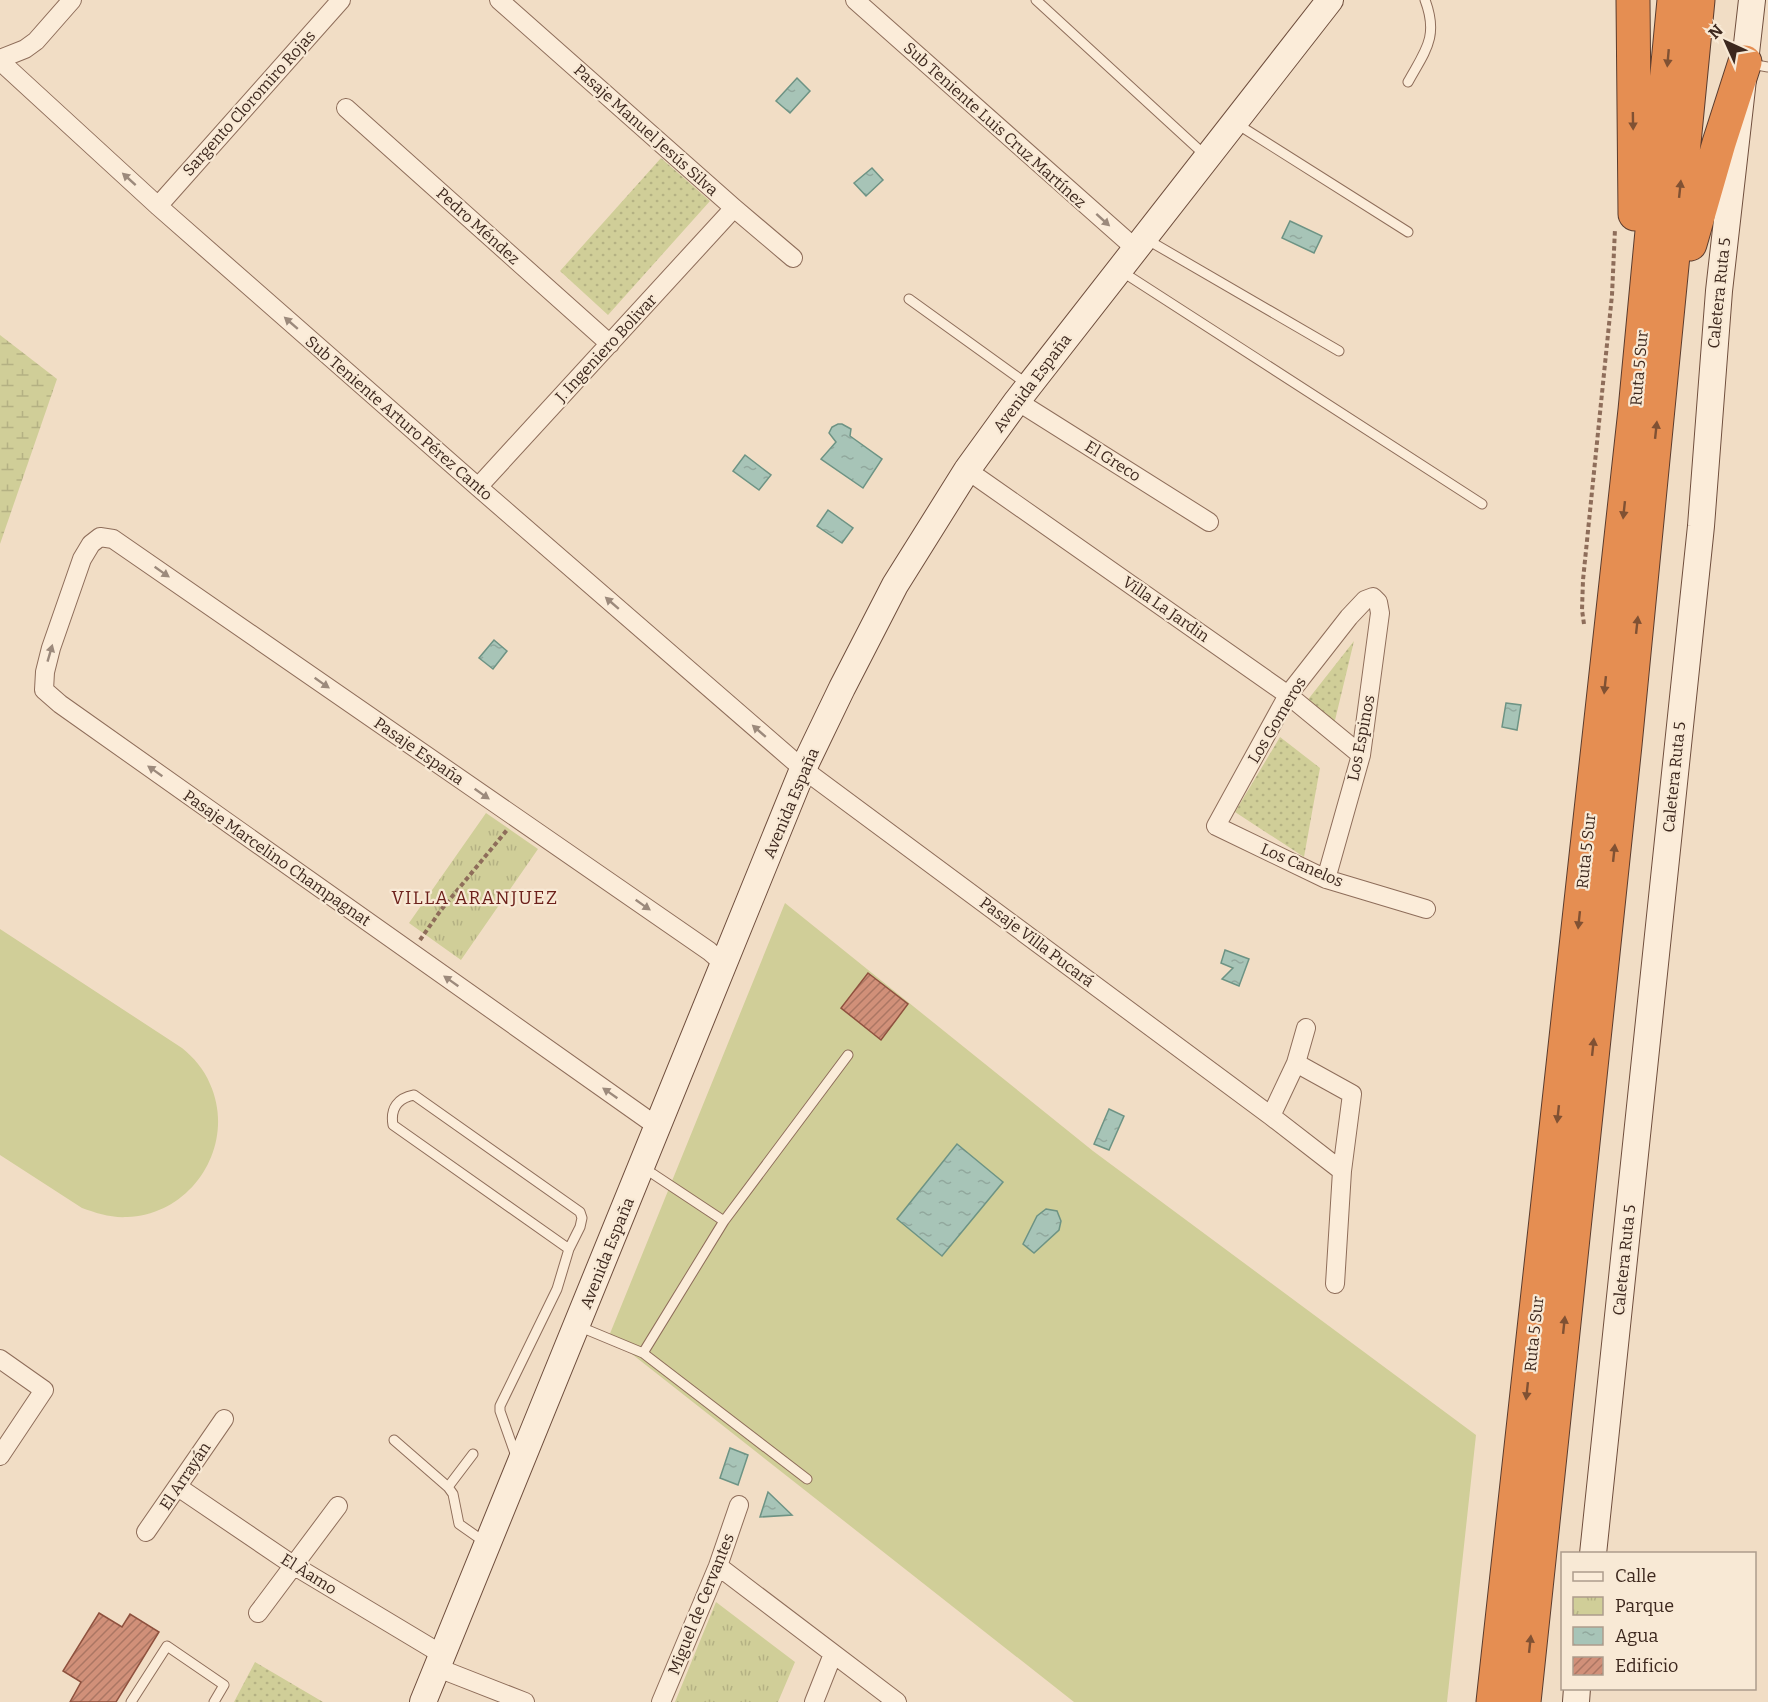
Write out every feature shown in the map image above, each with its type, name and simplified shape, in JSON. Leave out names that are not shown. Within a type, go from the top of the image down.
[{"type":"highway","points":[[1633,0],[1647,402]]},
{"type":"highway","name":"Ruta 5 Sur","points":[[1524,1702],[1624,757],[1674,0]]},
{"type":"highway","name":"Ruta 5 Sur","points":[[1493,1702],[1647,402],[1698,0]]},
{"type":"highway","points":[[1647,402],[1719,142],[1757,65]]},
{"type":"main road","name":"Avenida España","points":[[423,1702],[803,769],[895,585],[967,470],[1023,393],[1330,0]]},
{"type":"main road","name":"Caletera Ruta 5","points":[[1593,1552],[1701,526],[1719,291],[1757,65],[1752,0]]},
{"type":"street","points":[[0,60],[25,49],[36,41],[72,0]]},
{"type":"street","name":"Sargento Cloromiro Rojas","points":[[158,206],[341,0]]},
{"type":"street","name":"Pasaje Manuel Jesús Silva","points":[[499,0],[793,258]]},
{"type":"street","name":"Sub Teniente Luis Cruz Martínez","points":[[855,0],[1140,244]]},
{"type":"street","name":"Sub Teniente Arturo Pérez Canto","points":[[0,60],[158,206],[803,769]]},
{"type":"street","name":"Pedro Méndez","points":[[346,108],[610,344]]},
{"type":"street","name":"J. Ingeniero Bolivar","points":[[478,487],[734,208]]},
{"type":"street","name":"El Greco","points":[[1023,393],[1209,522]]},
{"type":"street","name":"Villa La Jardin","points":[[967,470],[1288,695],[1361,755]]},
{"type":"street","name":"Pasaje Marcelino Champagnat","points":[[114,539],[99,537],[82,559],[51,648],[45,672],[44,690],[60,704],[658,1127]]},
{"type":"street","name":"Pasaje España","points":[[114,539],[709,951],[724,964]]},
{"type":"street","name":"Los Gomeros","points":[[1216,826],[1288,695],[1349,617],[1365,600],[1373,597]]},
{"type":"street","name":"Los Espinos","points":[[1326,879],[1361,755],[1379,627],[1378,602],[1373,597]]},
{"type":"street","name":"Pasaje Villa Pucará","points":[[803,769],[1342,1171]]},
{"type":"street","name":"Los Canelos","points":[[1216,826],[1326,879],[1426,909]]},
{"type":"street","points":[[1271,1116],[1296,1063],[1306,1028]]},
{"type":"street","points":[[1296,1063],[1352,1094],[1342,1171],[1335,1284]]},
{"type":"street","points":[[0,1359],[44,1390],[0,1456]]},
{"type":"street","name":"El Arrayán","points":[[146,1532],[224,1419]]},
{"type":"street","name":"El Àamo","points":[[178,1487],[440,1661],[525,1702]]},
{"type":"street","name":"Miguel de Cervantes","points":[[661,1702],[718,1566],[739,1505]]},
{"type":"street","points":[[258,1613],[338,1506]]},
{"type":"street","points":[[718,1566],[897,1702]]},
{"type":"street","points":[[814,1702],[833,1654]]},
{"type":"lane","points":[[1036,0],[1207,158]]},
{"type":"lane","points":[[1408,82],[1431,41],[1430,13],[1425,0]]},
{"type":"lane","points":[[1235,122],[1408,232]]},
{"type":"lane","points":[[1140,244],[1339,351]]},
{"type":"lane","points":[[1119,270],[1482,504]]},
{"type":"lane","points":[[909,299],[1023,393]]},
{"type":"lane","points":[[644,1353],[724,1221],[848,1055]]},
{"type":"lane","points":[[519,1467],[500,1406],[557,1289],[569,1248],[580,1227],[582,1218],[580,1212],[414,1095],[401,1099],[396,1104],[391,1118],[393,1125],[569,1248]]},
{"type":"lane","points":[[642,1167],[724,1221]]},
{"type":"lane","points":[[577,1326],[644,1353],[807,1479]]},
{"type":"lane","points":[[394,1440],[448,1487],[453,1494],[459,1524],[488,1544]]},
{"type":"lane","points":[[448,1487],[473,1454]]},
{"type":"lane","points":[[131,1702],[167,1646],[224,1685],[214,1702]]},
{"type":"path","points":[[1585,630],[1582,610],[1583,580],[1612,295],[1615,220]]},
{"type":"path","points":[[411,952],[441,910],[517,818]]},
{"type":"green space","points":[[661,158],[710,201],[608,315],[560,271]]},
{"type":"green space","points":[[0,335],[57,379],[0,544]]},
{"type":"green space","points":[[1354,641],[1331,737],[1299,711]]},
{"type":"green space","points":[[1280,737],[1320,768],[1304,857],[1235,812]]},
{"type":"green space","points":[[486,813],[538,849],[461,960],[409,923]]},
{"type":"green space","points":[[785,903],[1093,1151],[1476,1435],[1447,1702],[1074,1702],[609,1336]]},
{"type":"green space","points":[[0,929],[182,1048],[205,1073],[217,1107],[218,1130],[213,1152],[203,1172],[189,1190],[172,1204],[151,1213],[127,1217],[98,1213],[82,1208],[0,1155]]},
{"type":"green space","points":[[716,1602],[795,1662],[778,1702],[675,1702]]},
{"type":"green space","points":[[255,1662],[323,1702],[234,1702]]},
{"type":"water","points":[[797,78],[810,91],[790,113],[776,101]]},
{"type":"water","points":[[872,168],[883,180],[866,196],[854,183]]},
{"type":"water","points":[[1290,221],[1322,236],[1314,253],[1282,238]]},
{"type":"water","points":[[838,424],[851,429],[850,436],[882,459],[863,488],[821,459],[836,442],[829,433],[832,427]]},
{"type":"water","points":[[745,455],[771,475],[759,490],[733,471]]},
{"type":"water","points":[[828,510],[853,528],[842,543],[817,526]]},
{"type":"water","points":[[494,640],[507,651],[493,669],[479,658]]},
{"type":"water","points":[[1506,703],[1521,705],[1517,730],[1502,727]]},
{"type":"water","points":[[1225,950],[1249,959],[1239,986],[1222,979],[1233,968],[1221,963]]},
{"type":"water","points":[[1109,1109],[1124,1116],[1109,1150],[1094,1144]]},
{"type":"water","points":[[957,1144],[1003,1182],[942,1256],[897,1219]]},
{"type":"water","points":[[1046,1209],[1057,1211],[1061,1221],[1059,1230],[1034,1253],[1023,1244],[1037,1216]]},
{"type":"water","points":[[730,1448],[748,1455],[738,1485],[720,1478]]},
{"type":"water","points":[[768,1492],[792,1515],[760,1517]]},
{"type":"building","points":[[868,973],[908,1004],[881,1040],[841,1008]]},
{"type":"building","points":[[99,1613],[122,1627],[130,1614],[159,1632],[116,1702],[70,1702],[81,1682],[63,1671]]},
{"type":"district","name":"VILLA ARANJUEZ","points":[[475,898]]}]
